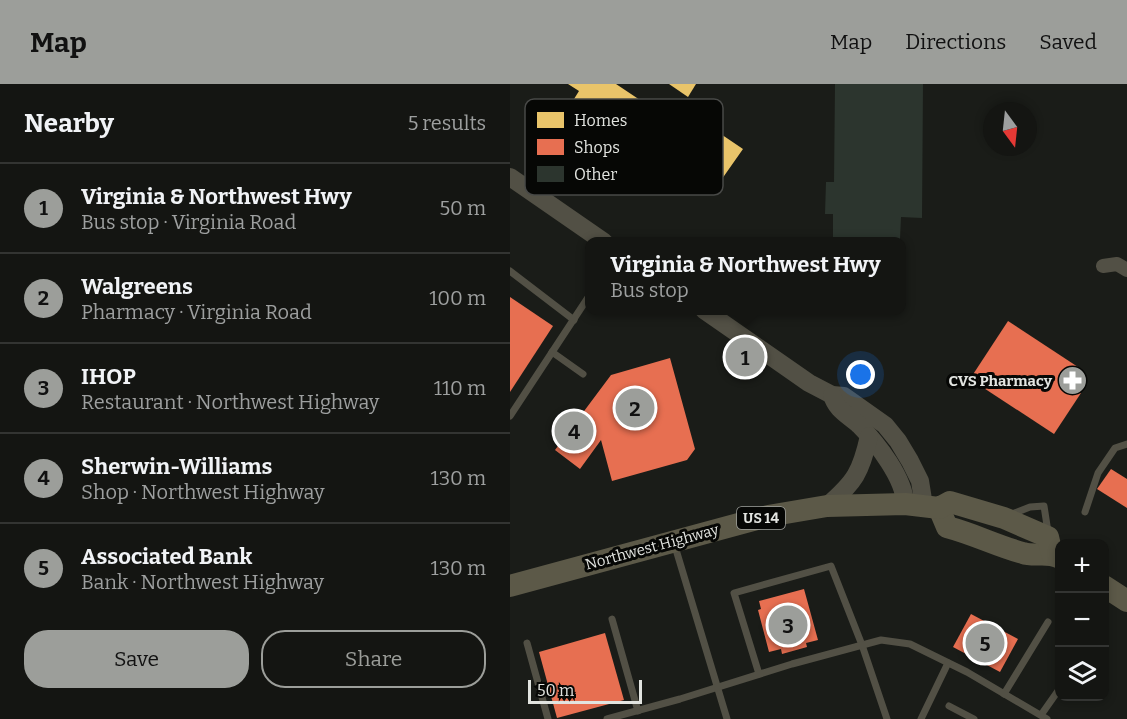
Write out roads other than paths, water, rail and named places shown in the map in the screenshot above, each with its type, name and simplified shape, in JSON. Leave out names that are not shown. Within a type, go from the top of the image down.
[{"type":"main road","name":"Northwest Highway","points":[[510,586],[768,516],[827,506],[923,506],[951,502],[1004,518],[1053,550]]},
{"type":"main road","name":"Northwest Highway","points":[[923,506],[947,527],[969,532],[1025,554],[1053,550]]},
{"type":"main road","points":[[1109,589],[1127,602]]},
{"type":"street","points":[[510,177],[525,187]]},
{"type":"street","points":[[536,195],[597,237]]},
{"type":"street","points":[[1103,266],[1117,264],[1127,270]]},
{"type":"street","points":[[711,315],[809,383],[832,395],[844,396],[885,425],[898,441],[920,481],[923,506]]},
{"type":"street","points":[[832,395],[835,405],[869,436],[902,483],[905,494],[923,506]]},
{"type":"street","points":[[827,506],[848,488],[855,477],[863,462],[869,436]]},
{"type":"lane","points":[[510,271],[573,320]]},
{"type":"lane","points":[[510,416],[585,302]]},
{"type":"lane","points":[[552,352],[583,375]]},
{"type":"lane","points":[[1085,512],[1098,473],[1114,448],[1127,444]]},
{"type":"lane","points":[[673,541],[727,719]]},
{"type":"lane","points":[[759,674],[734,593],[831,566],[862,645],[887,719]]},
{"type":"lane","points":[[612,619],[638,711]]},
{"type":"lane","points":[[1004,694],[1048,622]]},
{"type":"lane","points":[[608,719],[881,640],[910,644],[1044,717],[1055,696]]},
{"type":"lane","points":[[527,643],[548,719]]},
{"type":"lane","points":[[921,719],[948,663]]},
{"type":"lane","points":[[949,706],[974,719]]},
{"type":"place","name":"Virginia & Northwest Hwy","points":[[745,357]]},
{"type":"place","name":"CVS Pharmacy","points":[[1073,381]]},
{"type":"place","name":"Walgreens","points":[[635,408]]},
{"type":"place","name":"Sherwin-Williams","points":[[574,431]]},
{"type":"place","name":"IHOP","points":[[788,625]]},
{"type":"place","name":"Associated Bank","points":[[985,643]]}]
